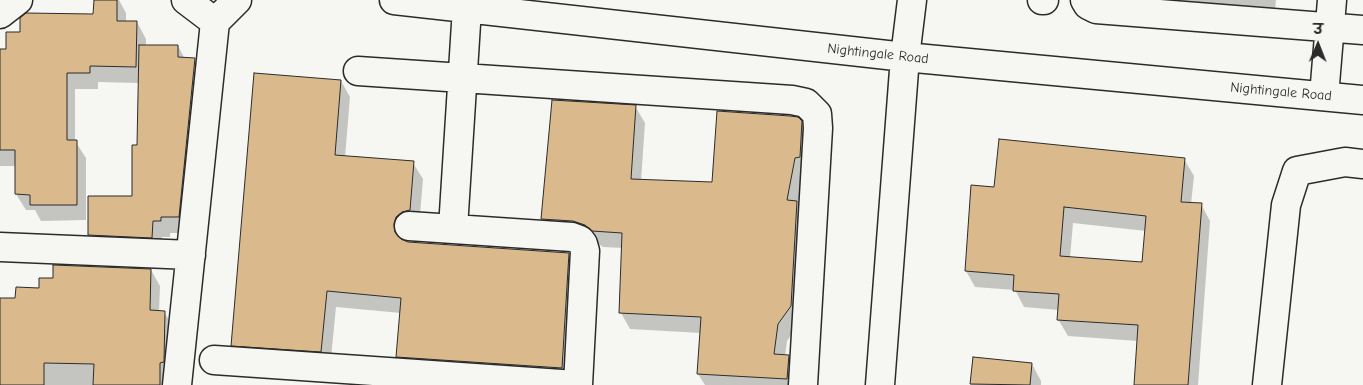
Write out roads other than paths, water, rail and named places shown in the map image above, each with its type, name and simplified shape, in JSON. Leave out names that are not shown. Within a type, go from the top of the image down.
[{"type":"street","points":[[0,14],[18,0]]},
{"type":"street","points":[[186,0],[215,22]]},
{"type":"street","points":[[178,385],[215,22],[237,0]]},
{"type":"street","name":"Nightingale Road","points":[[394,0],[905,57],[1363,100]]},
{"type":"street","points":[[880,385],[905,57],[912,0]]},
{"type":"street","points":[[1085,0],[1088,6],[1096,9],[1363,30]]},
{"type":"street","points":[[1324,96],[1332,0]]},
{"type":"street","points":[[453,228],[467,8]]},
{"type":"street","points":[[358,71],[806,102],[817,114],[818,128],[803,385]]},
{"type":"street","points":[[1268,385],[1286,205],[1297,171],[1345,162],[1363,164]]},
{"type":"street","points":[[214,360],[577,385],[585,251],[580,240],[572,237],[409,226]]},
{"type":"street","points":[[0,247],[191,256]]}]
